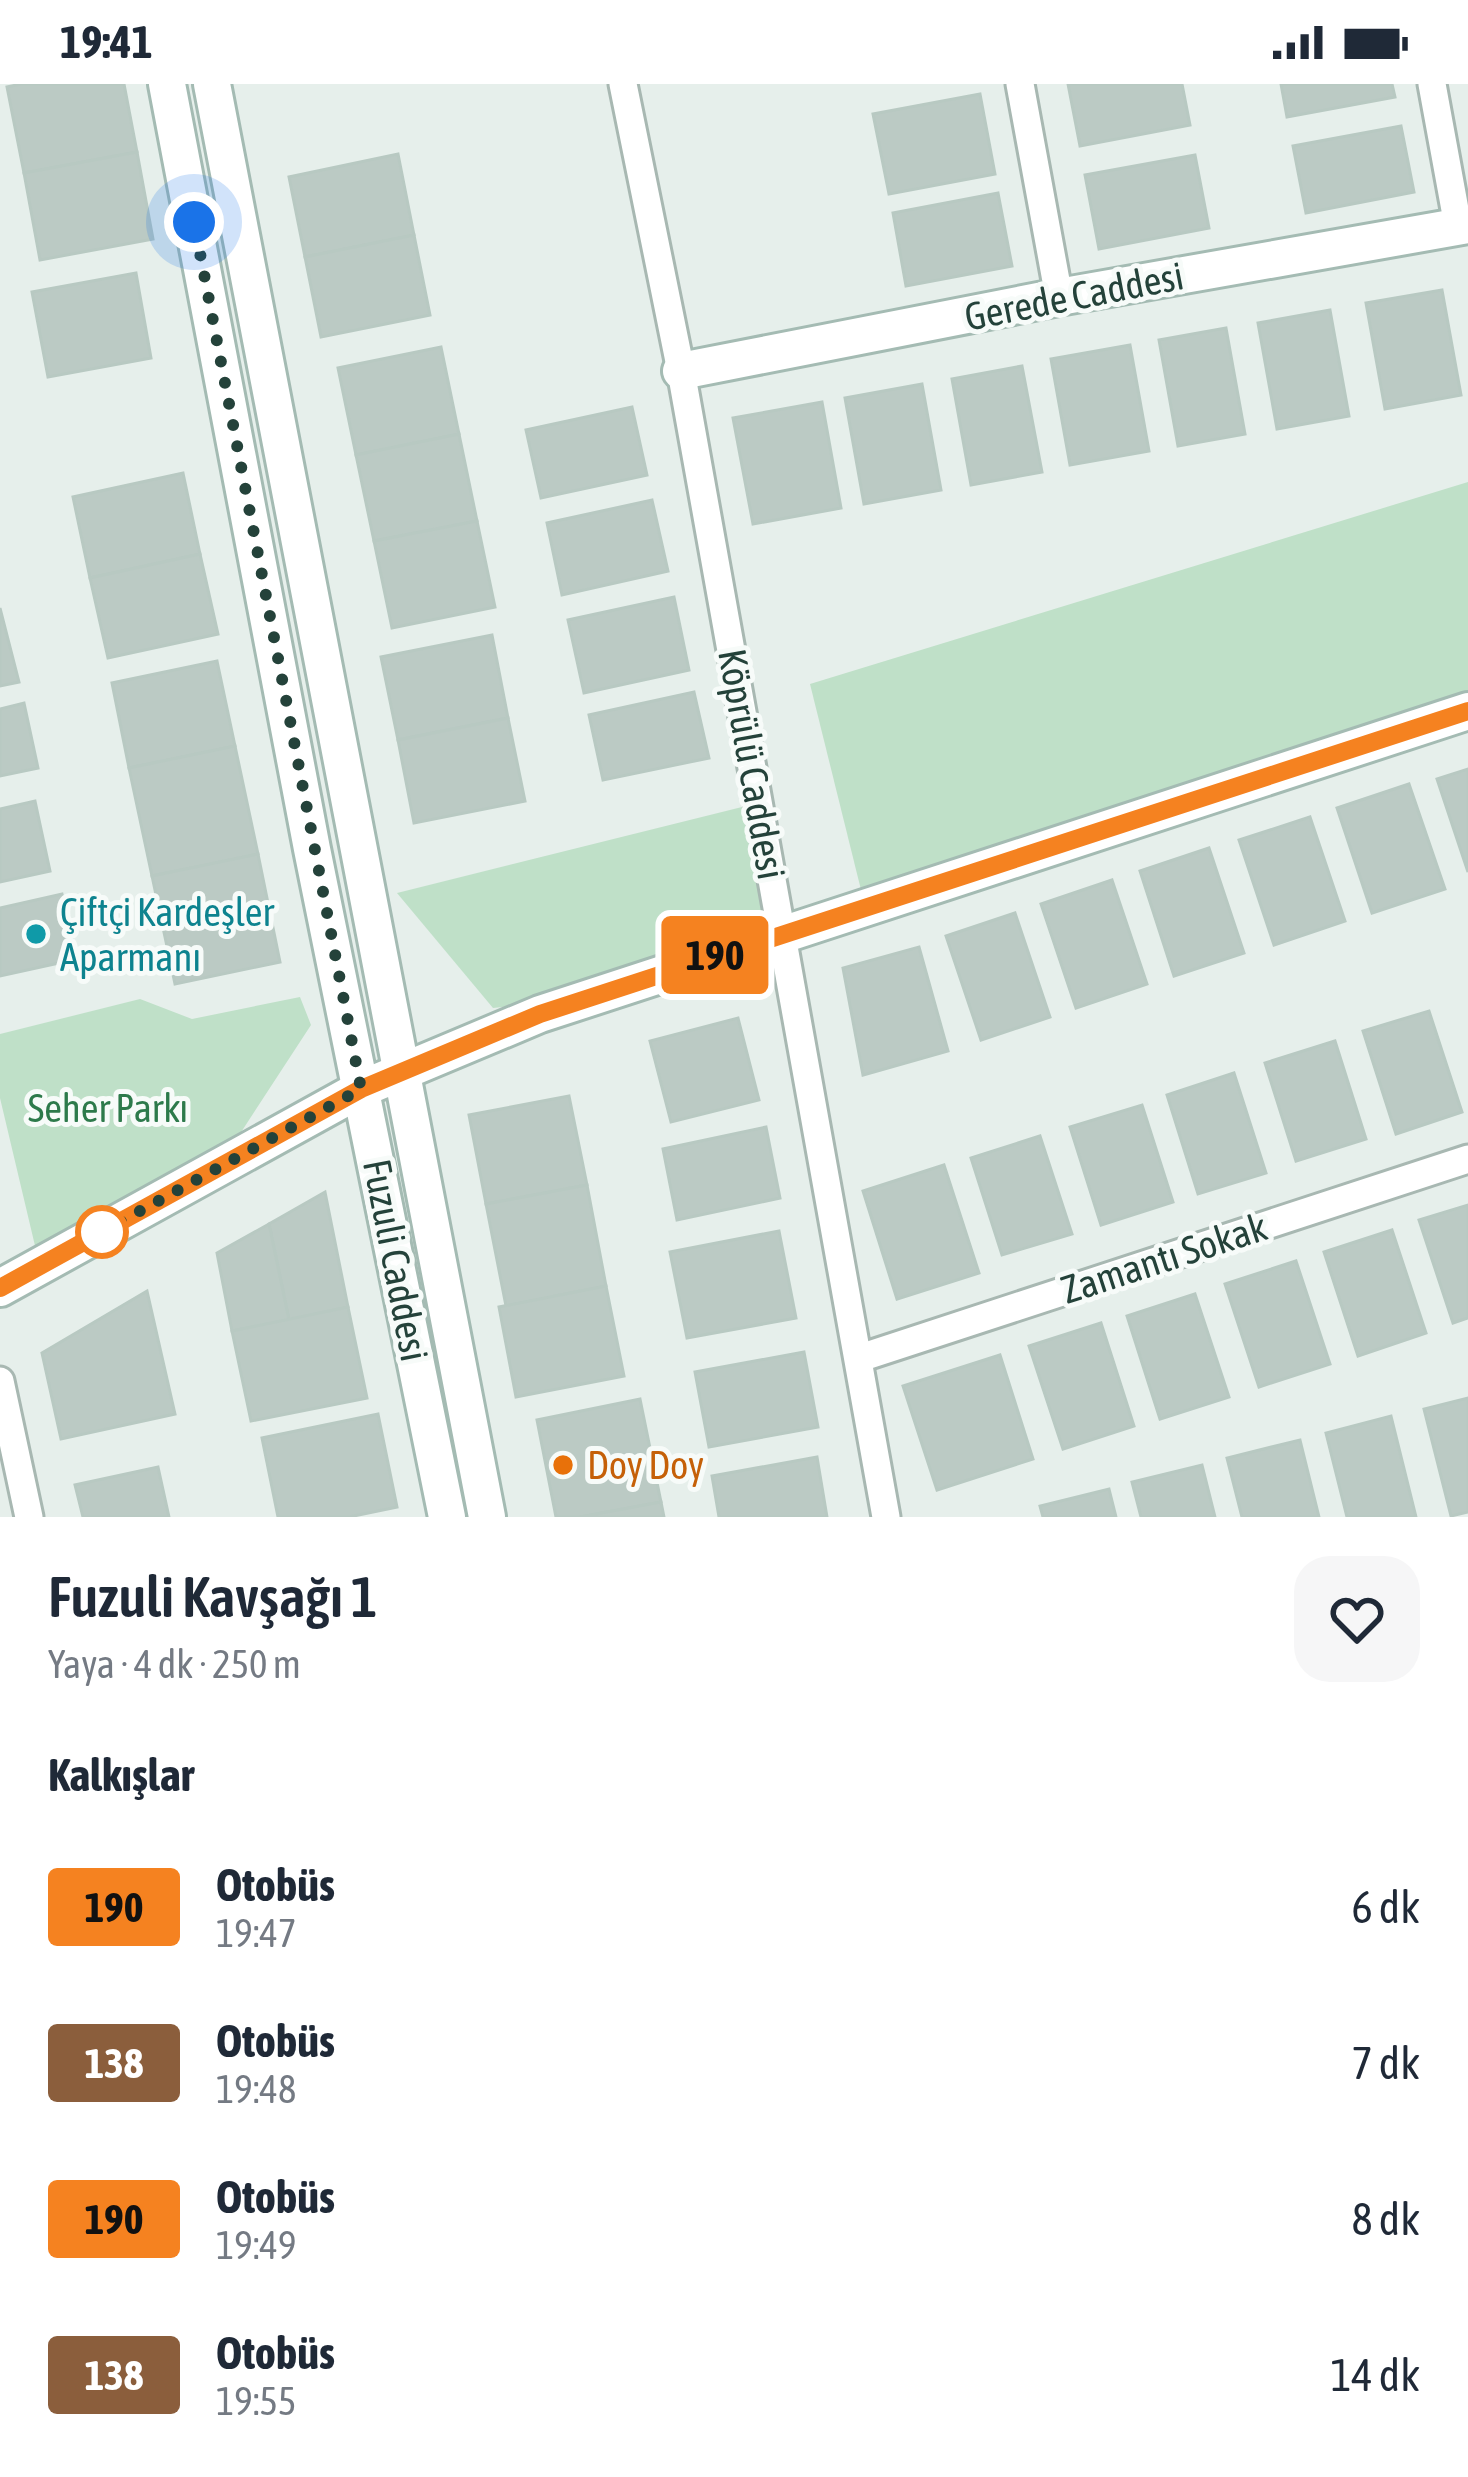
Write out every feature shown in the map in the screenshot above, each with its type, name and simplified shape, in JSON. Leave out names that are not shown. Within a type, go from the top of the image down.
[{"type":"street","name":"Fuzuli Caddesi","points":[[167,84],[447,1517]]},
{"type":"street","name":"Fuzuli Caddesi","points":[[212,84],[487,1517]]},
{"type":"street","name":"Köprülü Caddesi","points":[[623,84],[783,932],[886,1517]]},
{"type":"street","points":[[1020,84],[1060,297]]},
{"type":"street","points":[[1432,84],[1463,226]]},
{"type":"street","name":"Gerede Caddesi","points":[[680,371],[1463,226]]},
{"type":"street","points":[[0,1288],[361,1089],[540,1014],[1468,711]]},
{"type":"street","name":"Zamantı Sokak","points":[[860,1358],[1468,1159]]},
{"type":"street","points":[[0,1381],[29,1517]]},
{"type":"green space","points":[[1468,482],[1468,712],[865,906],[810,684]]},
{"type":"green space","points":[[746,806],[774,932],[558,1001],[493,1008],[397,893]]},
{"type":"green space","name":"Seher Parkı","points":[[300,997],[311,1025],[219,1166],[36,1250],[0,1098],[0,1034],[140,999],[192,1019]]},
{"type":"building","points":[[124,84],[137,152],[24,173],[7,87]]},
{"type":"building","points":[[1068,84],[1182,84],[1190,125],[1080,146]]},
{"type":"building","points":[[1281,84],[1392,84],[1395,97],[1287,117]]},
{"type":"building","points":[[980,94],[995,174],[889,194],[873,114]]},
{"type":"building","points":[[1401,126],[1414,192],[1306,213],[1293,146]]},
{"type":"building","points":[[137,152],[153,239],[40,260],[24,173]]},
{"type":"building","points":[[398,154],[414,235],[305,257],[289,177]]},
{"type":"building","points":[[1195,155],[1209,228],[1099,249],[1085,175]]},
{"type":"building","points":[[998,193],[1012,266],[906,286],[893,213]]},
{"type":"building","points":[[414,235],[430,315],[321,337],[305,257]]},
{"type":"building","points":[[136,273],[151,358],[48,377],[32,292]]},
{"type":"building","points":[[1442,290],[1461,395],[1385,409],[1366,303]]},
{"type":"building","points":[[1330,310],[1349,416],[1277,429],[1258,323]]},
{"type":"building","points":[[1226,328],[1245,434],[1178,446],[1159,340]]},
{"type":"building","points":[[1130,345],[1149,451],[1070,465],[1051,359]]},
{"type":"building","points":[[441,347],[459,434],[356,455],[338,368]]},
{"type":"building","points":[[1022,366],[1042,472],[971,485],[952,379]]},
{"type":"building","points":[[922,384],[941,490],[864,504],[845,398]]},
{"type":"building","points":[[822,402],[841,508],[753,524],[733,418]]},
{"type":"building","points":[[632,407],[647,475],[541,498],[526,430]]},
{"type":"building","points":[[459,434],[477,521],[374,541],[356,455]]},
{"type":"building","points":[[183,473],[200,554],[90,578],[73,497]]},
{"type":"building","points":[[652,500],[668,571],[562,595],[547,523]]},
{"type":"building","points":[[477,521],[495,607],[392,628],[374,541]]},
{"type":"building","points":[[200,554],[218,634],[108,658],[90,578]]},
{"type":"building","points":[[674,597],[689,670],[584,693],[568,620]]},
{"type":"building","points":[[0,608],[19,682],[0,686]]},
{"type":"building","points":[[492,635],[508,718],[398,740],[381,657]]},
{"type":"building","points":[[217,661],[235,746],[129,768],[112,683]]},
{"type":"building","points":[[694,692],[709,758],[603,780],[589,715]]},
{"type":"building","points":[[24,703],[38,768],[0,776],[0,709]]},
{"type":"building","points":[[508,718],[525,801],[414,823],[398,740]]},
{"type":"building","points":[[235,746],[258,854],[152,876],[129,768]]},
{"type":"building","points":[[1468,769],[1468,872],[1437,779]]},
{"type":"building","points":[[1409,784],[1445,889],[1372,913],[1337,808]]},
{"type":"building","points":[[35,801],[50,871],[0,882],[0,809]]},
{"type":"building","points":[[1310,817],[1345,921],[1274,945],[1239,840]]},
{"type":"building","points":[[1209,848],[1244,953],[1174,976],[1140,871]]},
{"type":"building","points":[[258,854],[280,962],[175,984],[152,876]]},
{"type":"building","points":[[1112,880],[1147,984],[1076,1008],[1041,904]]},
{"type":"building","name":"Çiftçi Kardeşler Aparmanı","points":[[62,894],[77,959],[0,976],[0,908]]},
{"type":"building","points":[[1015,913],[1050,1017],[981,1040],[946,936]]},
{"type":"building","points":[[919,947],[948,1051],[863,1075],[843,968]]},
{"type":"building","points":[[1429,1011],[1462,1112],[1396,1134],[1363,1031]]},
{"type":"building","points":[[738,1018],[759,1100],[671,1122],[650,1041]]},
{"type":"building","points":[[1335,1041],[1366,1139],[1296,1161],[1265,1063]]},
{"type":"building","points":[[1234,1073],[1266,1173],[1198,1194],[1167,1095]]},
{"type":"building","points":[[569,1096],[587,1185],[486,1204],[469,1115]]},
{"type":"building","points":[[1142,1105],[1173,1202],[1101,1225],[1070,1127]]},
{"type":"building","points":[[766,1127],[780,1198],[677,1220],[663,1149]]},
{"type":"building","points":[[1040,1136],[1072,1234],[1002,1255],[971,1158]]},
{"type":"building","points":[[944,1165],[979,1273],[897,1299],[863,1191]]},
{"type":"building","points":[[587,1185],[606,1286],[506,1306],[486,1204]]},
{"type":"building","points":[[325,1192],[348,1307],[289,1320],[269,1224]]},
{"type":"building","points":[[1468,1205],[1468,1318],[1453,1323],[1419,1220]]},
{"type":"building","points":[[269,1224],[289,1320],[232,1331],[217,1253]]},
{"type":"building","points":[[1392,1230],[1426,1333],[1358,1356],[1324,1252]]},
{"type":"building","points":[[779,1231],[796,1318],[687,1338],[670,1252]]},
{"type":"building","points":[[1296,1261],[1330,1364],[1259,1387],[1225,1284]]},
{"type":"building","points":[[606,1286],[624,1376],[516,1397],[499,1307]]},
{"type":"building","points":[[147,1291],[175,1414],[61,1439],[42,1353]]},
{"type":"building","points":[[1195,1294],[1229,1397],[1160,1419],[1127,1316]]},
{"type":"building","points":[[348,1307],[367,1398],[251,1421],[232,1331]]},
{"type":"building","points":[[1101,1323],[1134,1426],[1063,1449],[1029,1346]]},
{"type":"building","points":[[804,1352],[818,1427],[709,1447],[695,1372]]},
{"type":"building","points":[[1000,1355],[1033,1459],[937,1490],[903,1386]]},
{"type":"building","points":[[1468,1398],[1468,1512],[1451,1516],[1424,1409]]},
{"type":"building","points":[[640,1399],[661,1502],[556,1517],[537,1420]]},
{"type":"building","points":[[378,1414],[397,1507],[349,1517],[278,1517],[262,1438]]},
{"type":"building","points":[[1391,1416],[1416,1517],[1347,1517],[1326,1433]]},
{"type":"building","points":[[1300,1440],[1319,1517],[1242,1517],[1227,1458]]},
{"type":"building","points":[[817,1457],[827,1517],[719,1517],[712,1476]]},
{"type":"building","points":[[1202,1465],[1215,1517],[1141,1517],[1132,1482]]},
{"type":"building","points":[[158,1467],[169,1517],[83,1517],[75,1485]]},
{"type":"building","points":[[1109,1489],[1116,1517],[1043,1517],[1040,1506]]},
{"type":"building","points":[[661,1502],[664,1517],[580,1517]]},
{"type":"bus line","name":"190","points":[[0,1288],[361,1089],[540,1014],[1468,711]]},
{"type":"place","name":"Çiftçi Kardeşler Aparmanı","points":[[36,934]]},
{"type":"place","name":"Doy Doy","points":[[563,1465]]},
{"type":"route","points":[[102,1232],[361,1089],[194,222]]}]
